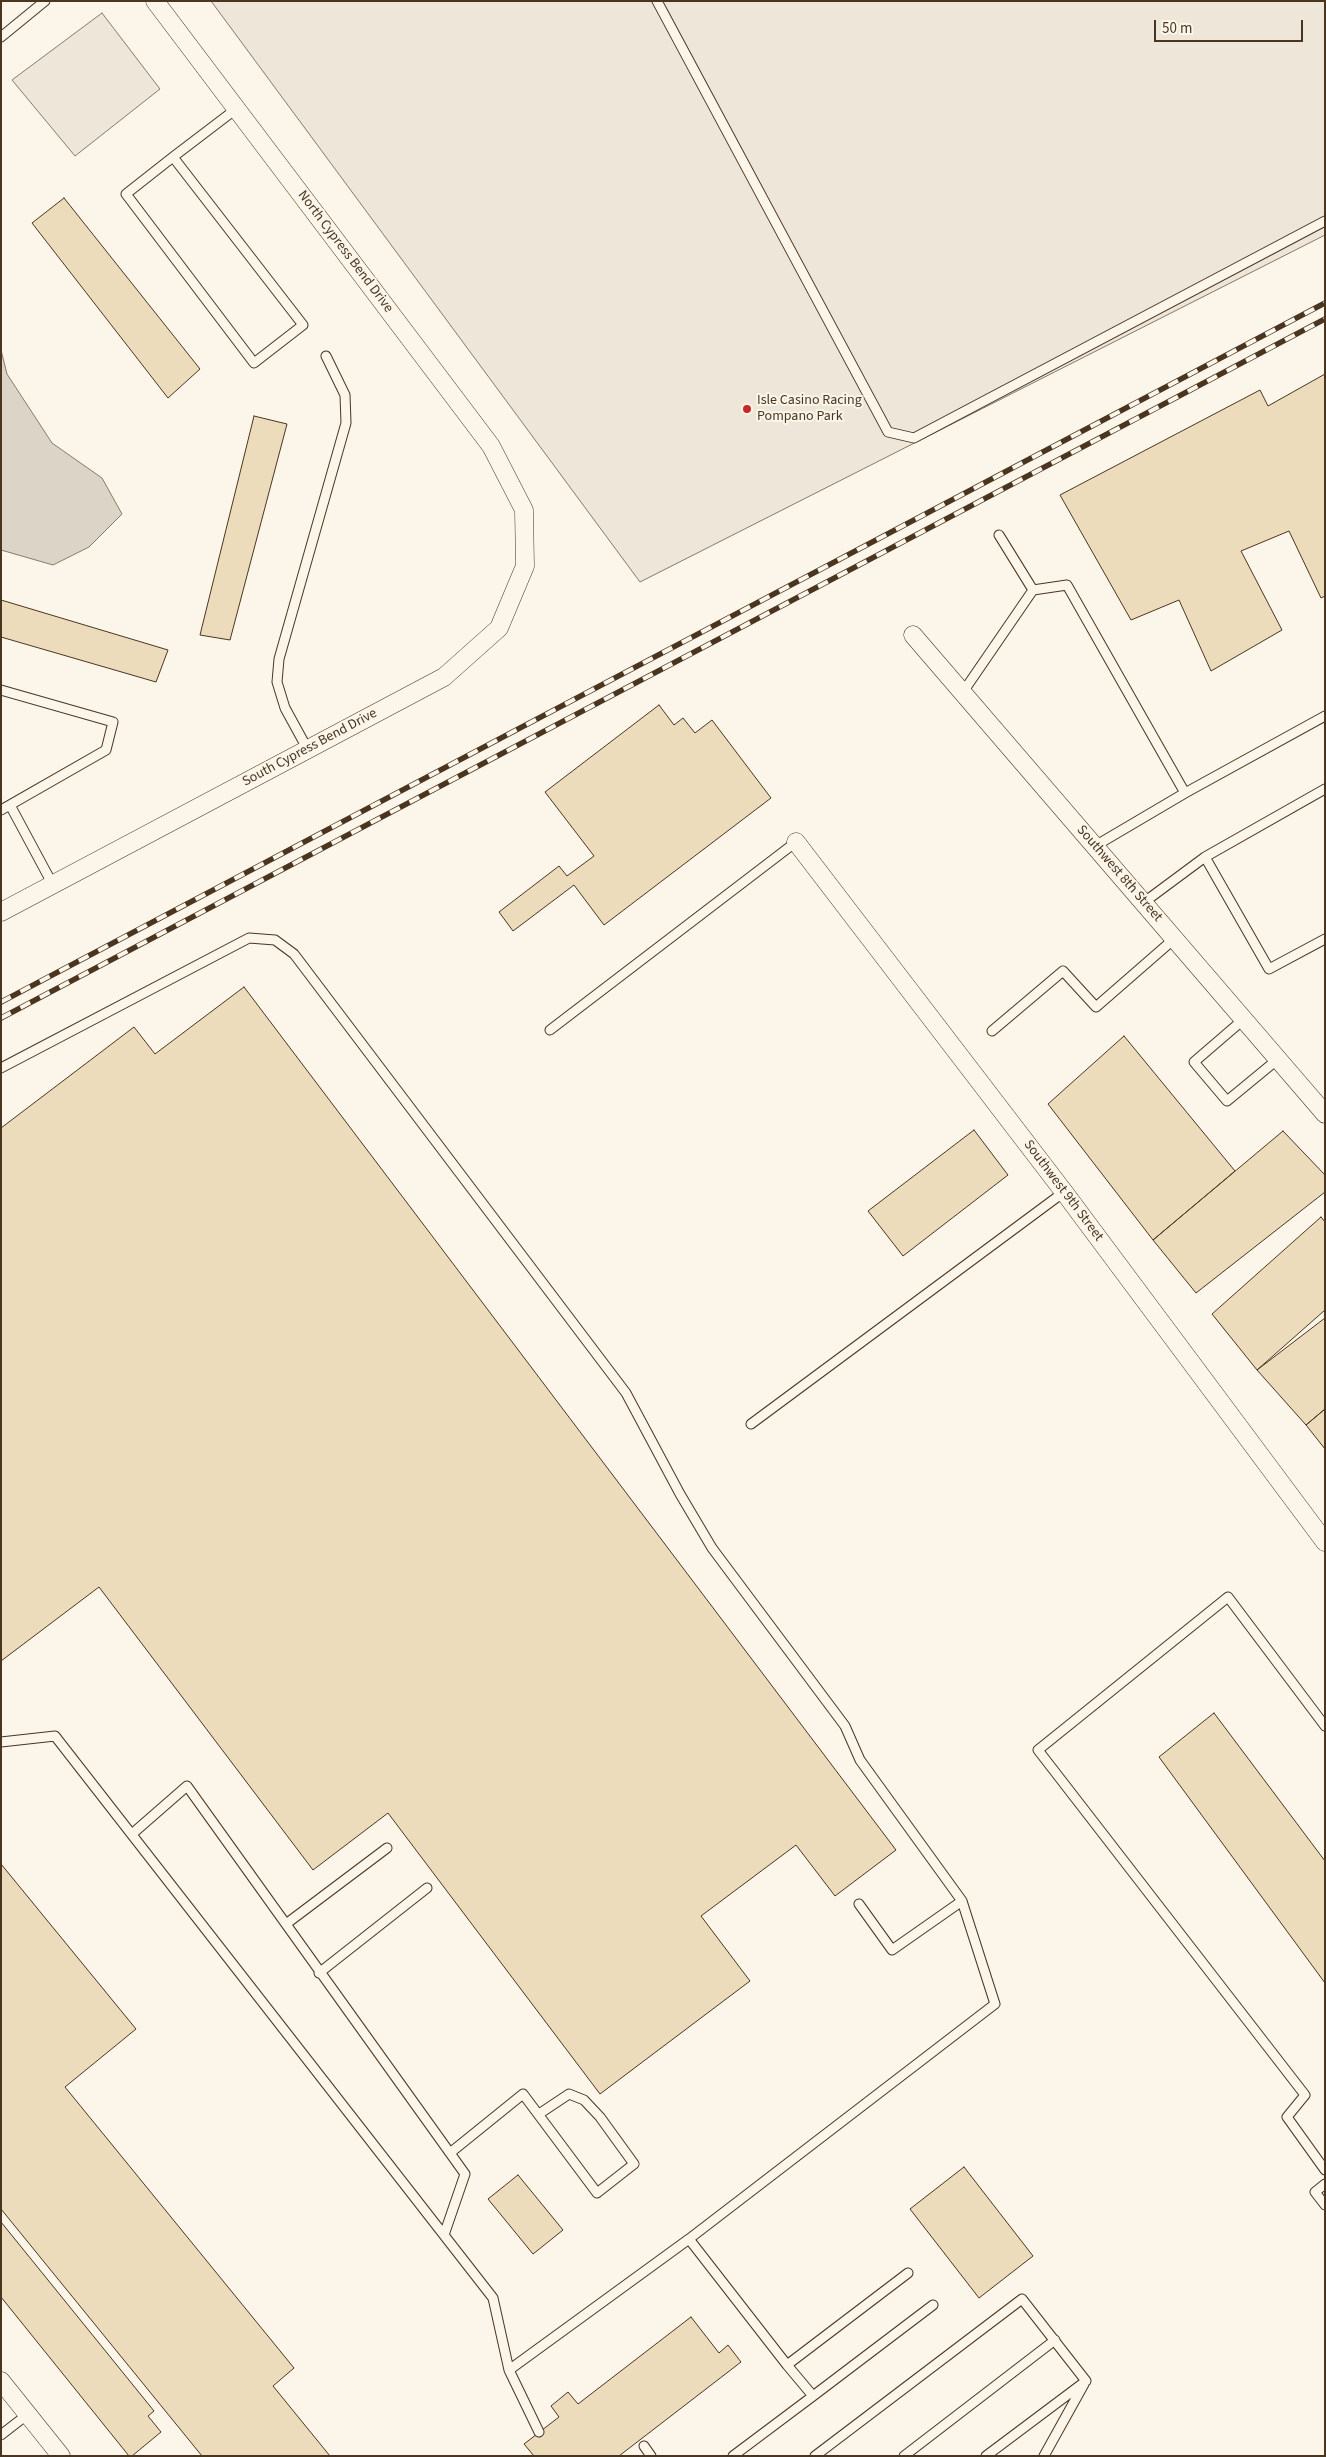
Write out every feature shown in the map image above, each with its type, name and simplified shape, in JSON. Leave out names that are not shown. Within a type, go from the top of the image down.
[{"type":"street","name":"North Cypress Bend Drive","points":[[155,1],[491,446],[524,510]]},
{"type":"street","name":"South Cypress Bend Drive","points":[[1,912],[444,677],[499,628],[525,566],[524,510]]},
{"type":"street","name":"Southwest 8th Street","points":[[913,634],[1325,1114]]},
{"type":"street","name":"Southwest 9th Street","points":[[796,842],[1064,1192],[1325,1542]]},
{"type":"street","points":[[1,2381],[61,2456]]},
{"type":"lane","points":[[1,37],[45,1]]},
{"type":"lane","points":[[657,1],[888,432],[914,438],[1325,221]]},
{"type":"lane","points":[[174,157],[302,325],[254,363],[126,194],[236,109]]},
{"type":"lane","points":[[308,750],[285,708],[277,682],[279,659],[346,423],[345,395],[326,356]]},
{"type":"lane","points":[[999,535],[1033,590]]},
{"type":"lane","points":[[962,692],[1033,590],[1067,585],[1185,793]]},
{"type":"lane","points":[[1,690],[113,722],[106,750],[6,807],[53,885]]},
{"type":"lane","points":[[1095,846],[1185,793],[1325,716]]},
{"type":"lane","points":[[1143,903],[1204,857],[1325,789]]},
{"type":"lane","points":[[550,1030],[796,842]]},
{"type":"lane","points":[[1204,857],[1269,969],[1325,939]]},
{"type":"lane","points":[[1,1068],[249,938],[275,940],[294,954],[626,1393],[680,1494],[712,1548],[845,1726],[860,1760],[962,1901],[995,2004],[689,2239],[509,2370]]},
{"type":"lane","points":[[992,1031],[1063,971],[1096,1007],[1174,939]]},
{"type":"lane","points":[[1244,1019],[1194,1062],[1228,1101],[1278,1059]]},
{"type":"lane","points":[[751,1424],[1064,1192]]},
{"type":"lane","points":[[1325,1726],[1228,1598],[1038,1750],[1305,2095],[1287,2117],[1325,2170]]},
{"type":"lane","points":[[1,1742],[55,1736],[132,1834],[494,2298],[509,2370],[540,2432]]},
{"type":"lane","points":[[132,1834],[187,1786],[465,2174],[444,2235]]},
{"type":"lane","points":[[286,1924],[387,1848]]},
{"type":"lane","points":[[319,1972],[427,1888]]},
{"type":"lane","points":[[858,1904],[892,1950],[962,1901]]},
{"type":"lane","points":[[450,2154],[523,2094],[597,2193],[634,2164],[600,2117],[584,2100],[569,2094],[539,2114]]},
{"type":"lane","points":[[1325,2184],[1315,2192],[1325,2205]]},
{"type":"lane","points":[[689,2239],[813,2396]]},
{"type":"lane","points":[[787,2365],[908,2272]]},
{"type":"lane","points":[[815,2456],[1022,2298],[1086,2381]]},
{"type":"lane","points":[[734,2456],[933,2305]]},
{"type":"lane","points":[[904,2456],[1055,2340]]},
{"type":"lane","points":[[986,2456],[1086,2381]]},
{"type":"lane","points":[[1044,2456],[1086,2381]]},
{"type":"lane","points":[[1,2435],[28,2414]]},
{"type":"lane","points":[[644,2446],[651,2456]]},
{"type":"shaded area","name":"Isle Casino Racing Pompano Park","points":[[211,1],[1325,1],[1325,235],[640,582]]},
{"type":"shaded area","points":[[102,13],[160,89],[75,156],[12,80]]},
{"type":"shaded area","points":[[1,350],[7,374],[52,443],[102,478],[122,514],[89,547],[53,565],[1,550]]},
{"type":"building","points":[[64,198],[200,369],[168,398],[32,223]]},
{"type":"building","points":[[1325,374],[1325,596],[1321,598],[1289,531],[1241,551],[1282,630],[1211,671],[1179,600],[1131,620],[1060,495],[1260,390],[1268,406]]},
{"type":"building","points":[[254,416],[287,424],[230,640],[200,635]]},
{"type":"building","points":[[1,600],[168,650],[156,682],[1,637]]},
{"type":"building","points":[[659,705],[674,725],[683,718],[695,733],[712,720],[771,798],[604,925],[574,885],[513,931],[499,912],[559,866],[567,876],[594,856],[545,792]]},
{"type":"building","points":[[244,987],[896,1850],[835,1896],[796,1845],[701,1916],[750,1981],[600,2094],[388,1813],[313,1870],[99,1587],[1,1661],[1,1128],[134,1027],[155,1054]]},
{"type":"building","points":[[1124,1036],[1235,1171],[1153,1240],[1048,1104]]},
{"type":"building","points":[[974,1130],[1008,1175],[903,1256],[868,1211]]},
{"type":"building","points":[[1283,1131],[1325,1175],[1325,1192],[1196,1293],[1153,1240]]},
{"type":"building","points":[[1321,1217],[1325,1222],[1325,1310],[1257,1370],[1212,1314]]},
{"type":"building","points":[[1325,1318],[1325,1409],[1306,1425],[1257,1370]]},
{"type":"building","points":[[1325,1409],[1325,1449],[1306,1425]]},
{"type":"building","points":[[1214,1713],[1325,1861],[1325,1983],[1159,1757]]},
{"type":"building","points":[[1,1864],[136,2029],[65,2087],[294,2368],[273,2386],[330,2456],[202,2456],[1,2209]]},
{"type":"building","points":[[964,2167],[1033,2256],[979,2298],[910,2209]]},
{"type":"building","points":[[518,2175],[563,2230],[533,2254],[488,2199]]},
{"type":"building","points":[[1,2222],[154,2411],[148,2416],[161,2432],[132,2456],[129,2456],[1,2297]]},
{"type":"building","points":[[691,2317],[719,2353],[728,2345],[741,2362],[619,2456],[534,2456],[524,2444],[559,2417],[551,2406],[568,2392],[578,2404]]},
{"type":"railway","points":[[1,1002],[1325,303]]},
{"type":"railway","points":[[1,1018],[1325,319]]},
{"type":"place","name":"Isle Casino Racing Pompano Park","points":[[747,409]]}]
